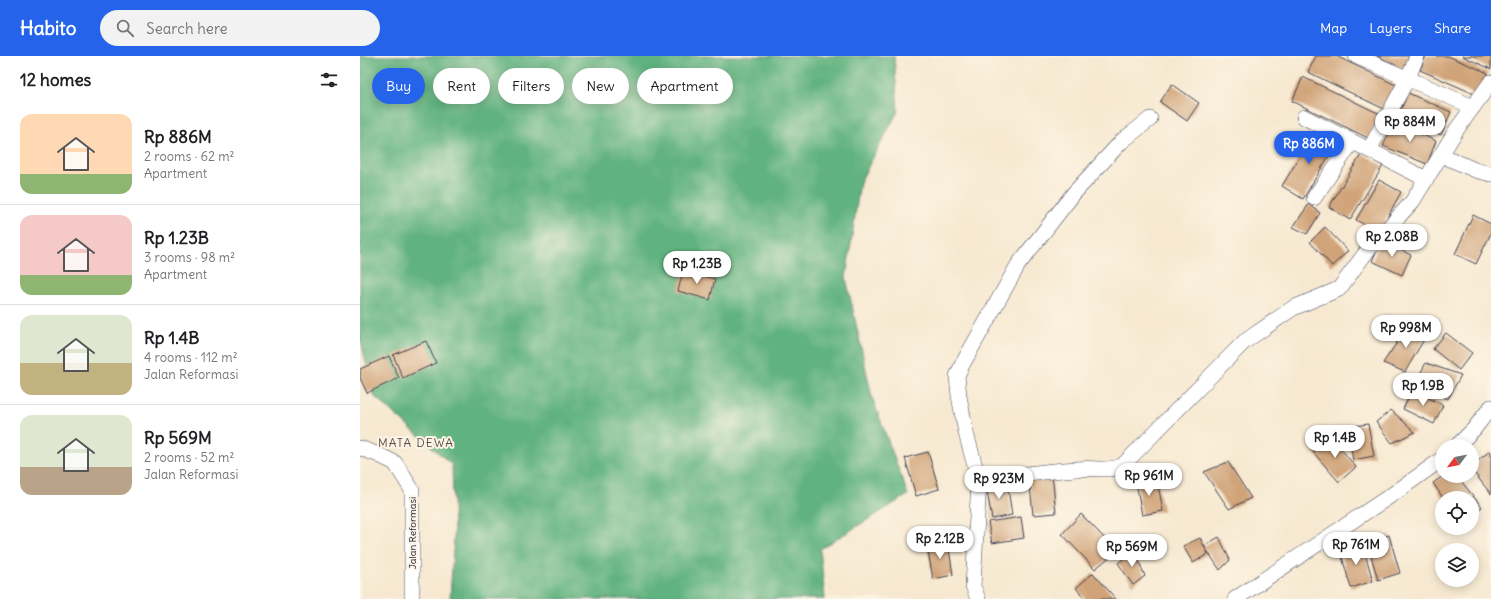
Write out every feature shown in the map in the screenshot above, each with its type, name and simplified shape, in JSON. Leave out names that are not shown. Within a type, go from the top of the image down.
[{"type":"street","points":[[1356,56],[1473,107]]},
{"type":"street","points":[[1369,150],[1408,78],[1417,56]]},
{"type":"street","points":[[979,481],[1078,468],[1114,470],[1122,466],[1244,342],[1293,308],[1339,289],[1367,251],[1412,202],[1441,155],[1491,82]]},
{"type":"street","points":[[1304,117],[1426,179]]},
{"type":"street","points":[[978,599],[973,586],[973,576],[979,481],[966,433],[957,376],[1018,265],[1074,193],[1121,142],[1150,119]]},
{"type":"street","points":[[1314,198],[1352,142]]},
{"type":"street","points":[[1441,155],[1474,170],[1491,174]]},
{"type":"street","points":[[1464,439],[1474,429],[1491,406]]},
{"type":"street","name":"Jalan Reformasi","points":[[360,448],[395,463],[412,490],[412,599]]},
{"type":"street","points":[[1235,599],[1396,492],[1435,464]]},
{"type":"green space","points":[[360,56],[894,56],[898,111],[860,182],[846,278],[872,397],[908,495],[820,549],[825,599],[450,599],[454,535],[452,465],[374,396],[360,337]]},
{"type":"building","points":[[1316,56],[1336,56],[1396,85],[1384,109],[1308,72]]},
{"type":"building","points":[[1377,56],[1411,56],[1404,69]]},
{"type":"building","points":[[1426,56],[1448,56],[1488,73],[1479,96],[1420,70]]},
{"type":"building","points":[[1462,56],[1491,56],[1491,69]]},
{"type":"building","points":[[1303,77],[1380,114],[1368,138],[1292,101]]},
{"type":"building","points":[[1172,84],[1199,103],[1187,121],[1160,102]]},
{"type":"building","points":[[1408,93],[1451,112],[1441,135],[1398,117]]},
{"type":"building","points":[[1394,122],[1436,141],[1427,164],[1383,146]]},
{"type":"building","points":[[1315,131],[1336,144],[1303,199],[1282,186]]},
{"type":"building","points":[[1362,153],[1383,166],[1350,220],[1329,207]]},
{"type":"building","points":[[1379,180],[1401,192],[1379,233],[1356,220]]},
{"type":"building","points":[[1309,204],[1320,213],[1307,234],[1293,227]]},
{"type":"building","points":[[1473,215],[1491,224],[1491,233],[1476,264],[1455,254]]},
{"type":"building","points":[[1325,227],[1348,251],[1332,266],[1310,242]]},
{"type":"building","points":[[1381,241],[1411,255],[1402,275],[1372,261]]},
{"type":"building","points":[[683,271],[715,279],[710,300],[678,291]]},
{"type":"building","points":[[1411,322],[1426,336],[1405,372],[1383,363]]},
{"type":"building","points":[[1446,333],[1472,353],[1459,370],[1433,349]]},
{"type":"building","points":[[426,341],[436,363],[403,378],[393,355]]},
{"type":"building","points":[[389,356],[399,378],[367,393],[360,378],[360,369]]},
{"type":"building","points":[[1426,363],[1461,375],[1448,399],[1414,384]]},
{"type":"building","points":[[1412,390],[1443,405],[1434,424],[1403,409]]},
{"type":"building","points":[[1391,410],[1415,432],[1392,443],[1376,422]]},
{"type":"building","points":[[1368,424],[1374,456],[1353,460],[1347,427]]},
{"type":"building","points":[[1331,437],[1356,467],[1339,482],[1313,452]]},
{"type":"building","points":[[1490,451],[1491,452],[1491,494],[1479,479],[1479,460]]},
{"type":"building","points":[[928,452],[939,489],[916,496],[905,458]]},
{"type":"building","points":[[1228,462],[1251,498],[1229,509],[1204,472]]},
{"type":"building","points":[[1052,474],[1056,513],[1033,515],[1029,476]]},
{"type":"building","points":[[1157,479],[1163,511],[1142,515],[1136,482]]},
{"type":"building","points":[[1007,482],[1012,515],[992,519],[986,486]]},
{"type":"building","points":[[1435,482],[1435,483],[1463,483],[1469,491],[1438,491],[1433,483]]},
{"type":"building","points":[[1081,514],[1117,551],[1095,569],[1062,534]]},
{"type":"building","points":[[1021,517],[1024,538],[992,543],[988,522]]},
{"type":"building","points":[[1389,535],[1400,573],[1378,580],[1367,542]]},
{"type":"building","points":[[1219,537],[1230,560],[1220,570],[1204,546]]},
{"type":"building","points":[[1200,538],[1208,554],[1193,563],[1183,546]]},
{"type":"building","points":[[948,542],[953,575],[933,579],[927,546]]},
{"type":"building","points":[[1362,543],[1373,581],[1351,588],[1340,550]]},
{"type":"building","points":[[1134,550],[1145,576],[1133,585],[1118,563]]},
{"type":"building","points":[[1093,573],[1116,599],[1085,599],[1076,588]]},
{"type":"district","name":"MATA DEWA","points":[[416,442]]}]
